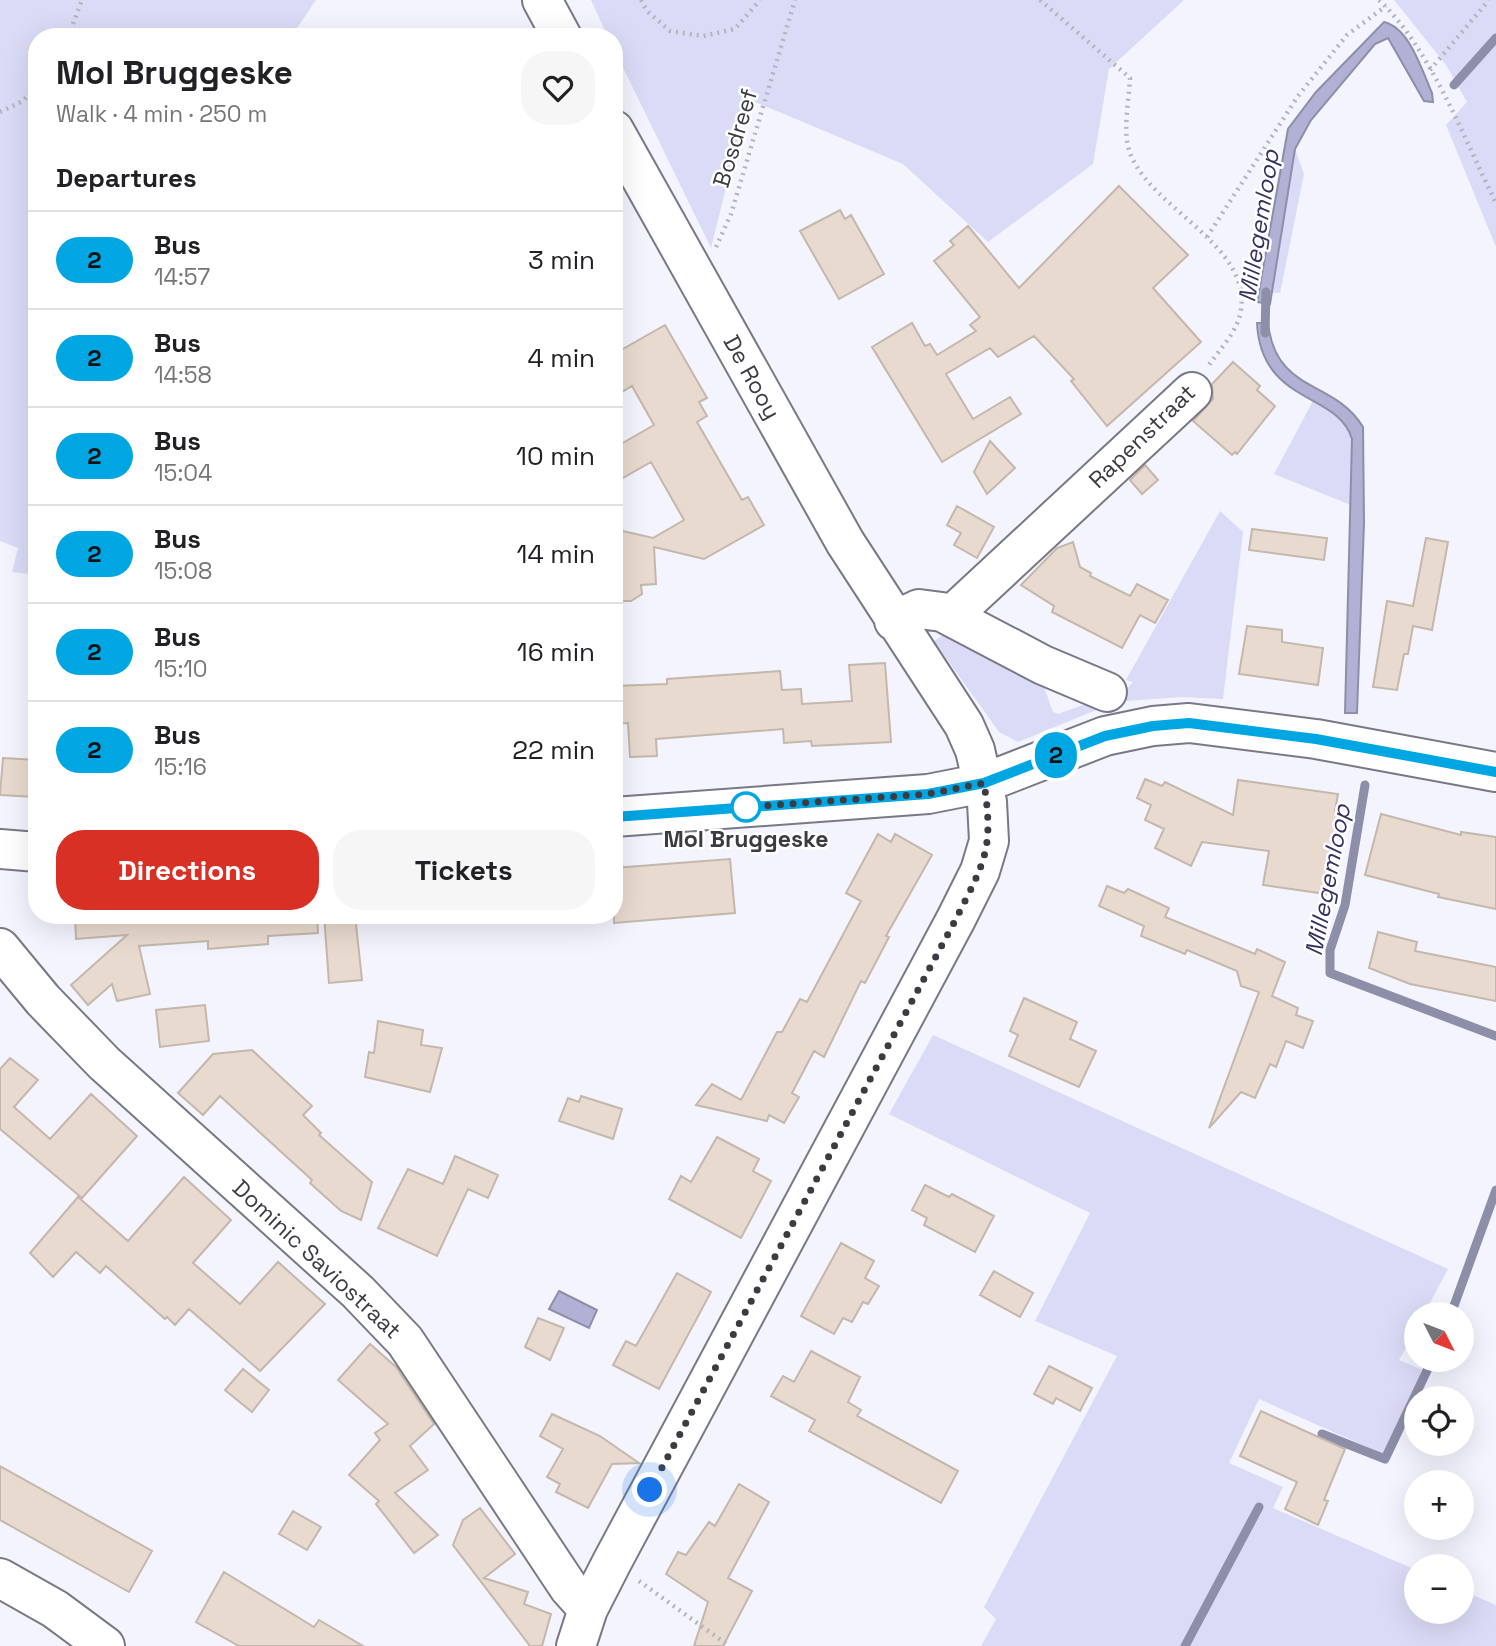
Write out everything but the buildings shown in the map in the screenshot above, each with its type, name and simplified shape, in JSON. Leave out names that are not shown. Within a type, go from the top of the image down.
[{"type":"street","points":[[542,0],[557,28]]},
{"type":"street","name":"De Rooy","points":[[576,1646],[588,1609],[612,1562],[980,871],[990,832],[984,783],[964,725],[845,542],[623,146]]},
{"type":"street","name":"Rapenstraat","points":[[951,616],[1192,392]]},
{"type":"street","points":[[894,621],[919,609],[929,609],[951,616],[1043,665],[1107,692]]},
{"type":"street","points":[[623,816],[928,794],[984,783],[1105,736],[1153,726],[1189,723],[1316,739],[1496,772]]},
{"type":"street","points":[[0,849],[28,851]]},
{"type":"street","name":"Dominic Saviostraat","points":[[0,948],[43,1000],[104,1063],[358,1292],[405,1341],[569,1588],[588,1609]]},
{"type":"street","points":[[0,1577],[55,1609],[105,1646]]},
{"type":"path","points":[[71,28],[82,0]]},
{"type":"path","points":[[641,0],[647,11],[670,31],[703,36],[735,29],[760,0]]},
{"type":"path","name":"Bosdreef","points":[[699,283],[731,214],[795,0]]},
{"type":"path","name":"Rapenstraat","points":[[1040,0],[1130,78],[1127,135],[1129,150],[1136,167],[1153,189],[1207,237],[1233,269],[1240,286],[1240,314],[1230,336],[1192,392]]},
{"type":"path","points":[[1379,0],[1386,6],[1430,70],[1496,203]]},
{"type":"path","points":[[1430,70],[1489,0]]},
{"type":"path","points":[[1207,237],[1298,96],[1348,36],[1386,6]]},
{"type":"path","points":[[0,112],[23,101],[28,95]]},
{"type":"path","points":[[612,1562],[729,1646]]},
{"type":"shaded area","points":[[0,0],[316,0],[297,28],[28,28],[28,574],[12,572],[18,548],[0,541]]},
{"type":"shaded area","points":[[591,0],[1184,0],[1109,69],[1093,164],[988,242],[903,164],[748,99],[711,248],[623,67],[623,28],[604,28]]},
{"type":"shaded area","points":[[1394,0],[1496,0],[1496,247],[1446,125],[1467,102],[1446,65]]},
{"type":"shaded area","points":[[1384,22],[1393,26],[1408,41],[1432,93],[1433,102],[1424,101],[1388,38],[1375,44],[1311,120],[1295,149],[1270,304],[1257,302],[1288,129],[1316,92]]},
{"type":"shaded area","points":[[1295,149],[1304,174],[1280,293],[1261,292],[1284,165]]},
{"type":"shaded area","points":[[1257,323],[1268,323],[1273,346],[1282,362],[1294,374],[1337,400],[1363,427],[1364,523],[1357,713],[1345,713],[1352,439],[1344,424],[1332,413],[1285,383],[1272,369],[1262,350]]},
{"type":"shaded area","points":[[1314,399],[1351,433],[1356,455],[1353,506],[1274,474]]},
{"type":"shaded area","points":[[1220,511],[1243,532],[1223,699],[1182,697],[1126,701],[1124,692],[1133,682],[1126,680]]},
{"type":"shaded area","points":[[951,630],[1040,676],[1053,712],[1058,714],[1105,697],[1111,704],[1018,742],[999,732],[934,641]]},
{"type":"shaded area","points":[[933,1035],[1448,1269],[1430,1302],[1404,1302],[1404,1351],[1399,1360],[1404,1362],[1404,1372],[1421,1372],[1415,1386],[1404,1386],[1404,1409],[1383,1454],[1259,1399],[1229,1463],[1283,1487],[1273,1508],[1404,1565],[1404,1624],[1474,1624],[1474,1596],[1496,1605],[1496,1646],[981,1646],[996,1619],[984,1607],[1117,1356],[1035,1321],[1090,1213],[889,1114]]},
{"type":"shaded area","points":[[559,1291],[597,1310],[589,1328],[549,1309]]},
{"type":"waterway","name":"Millegemloop","points":[[1454,85],[1496,38]]},
{"type":"waterway","name":"Millegemloop","points":[[1265,333],[1266,292]]},
{"type":"waterway","name":"Millegemloop","points":[[1365,785],[1345,905],[1330,950],[1330,973],[1496,1036]]},
{"type":"waterway","name":"Millegemloop","points":[[1455,1302],[1496,1190]]},
{"type":"waterway","name":"Millegemloop","points":[[1322,1434],[1385,1459],[1426,1372]]},
{"type":"waterway","name":"Millegemloop","points":[[1185,1646],[1259,1507]]},
{"type":"bus line","name":"2","points":[[623,816],[928,794],[984,783],[1105,736],[1153,726],[1189,723],[1316,739],[1496,772]]},
{"type":"place","name":"Mol Bruggeske","points":[[746,807]]},
{"type":"route","points":[[650,1490],[956,919],[980,871],[989,841],[984,783],[928,794],[746,807]]}]
